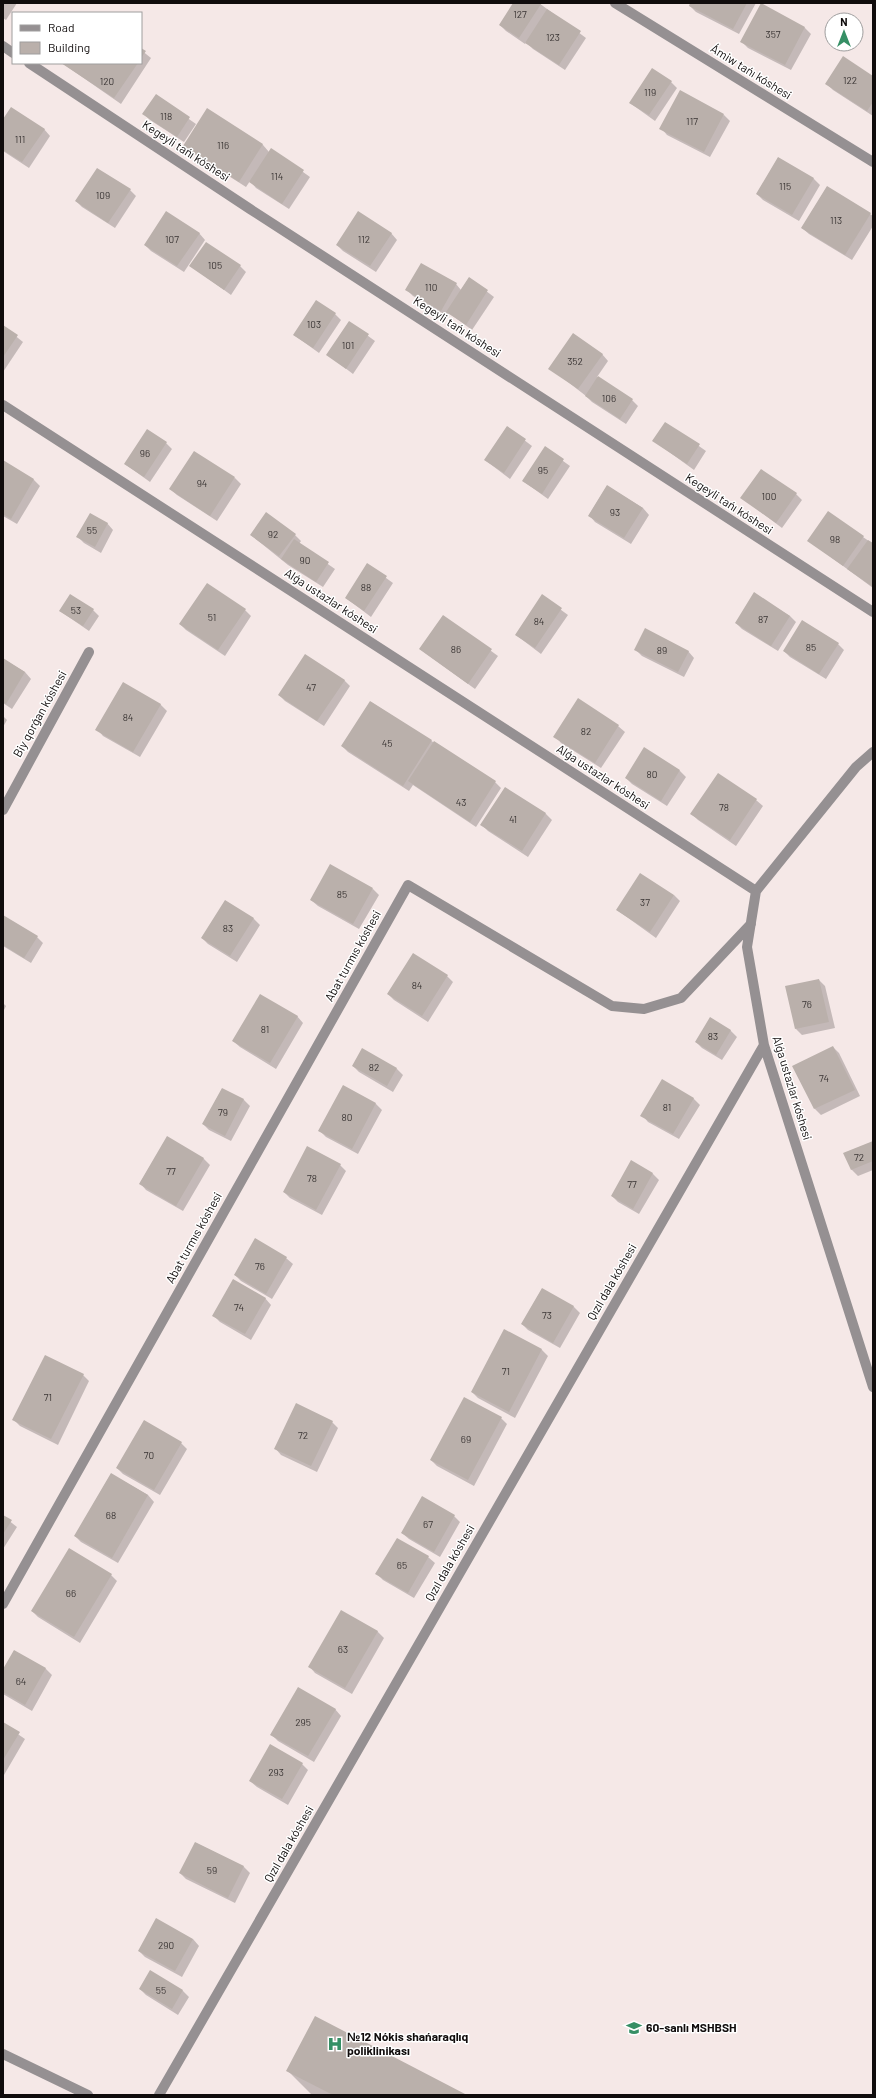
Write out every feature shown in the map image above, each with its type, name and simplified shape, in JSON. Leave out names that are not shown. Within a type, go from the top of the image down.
[{"type":"street","name":"Ámiw tańı kóshesi","points":[[615,3],[873,162]]},
{"type":"street","points":[[3,46],[12,51]]},
{"type":"street","name":"Kegeyli tańı kóshesi","points":[[31,64],[250,209],[873,612]]},
{"type":"street","name":"Alǵa ustazlar kóshesi","points":[[3,405],[756,891],[747,947],[764,1044],[873,1387]]},
{"type":"street","name":"Biy qorǵan kóshesi","points":[[3,810],[89,652]]},
{"type":"street","points":[[756,891],[856,767],[873,752]]},
{"type":"street","name":"Abat turmıs kóshesi","points":[[3,1604],[408,885],[612,1006],[644,1009],[681,998],[751,924]]},
{"type":"street","name":"Qızıl dala kóshesi","points":[[159,2095],[764,1044]]},
{"type":"street","points":[[3,2054],[88,2095]]},
{"type":"building","points":[[513,3],[541,4],[519,38],[499,25]]},
{"type":"building","points":[[690,3],[747,3],[733,29],[689,6]]},
{"type":"building","points":[[761,3],[805,27],[785,65],[740,42]]},
{"type":"building","points":[[547,9],[581,31],[559,65],[525,43]]},
{"type":"building","points":[[142,49],[146,51],[142,57]]},
{"type":"building","points":[[843,56],[873,76],[873,102],[867,111],[825,84]]},
{"type":"building","points":[[63,64],[137,64],[114,98]]},
{"type":"building","points":[[652,68],[672,81],[649,115],[629,103]]},
{"type":"building","points":[[680,90],[724,114],[704,152],[659,129]]},
{"type":"building","points":[[156,94],[190,117],[177,137],[142,114]]},
{"type":"building","points":[[11,107],[45,129],[22,162],[3,150],[3,119]]},
{"type":"building","points":[[207,108],[263,144],[239,182],[183,146]]},
{"type":"building","points":[[271,148],[304,170],[282,204],[249,182]]},
{"type":"building","points":[[778,157],[814,178],[792,215],[756,194]]},
{"type":"building","points":[[97,168],[131,189],[108,223],[75,201]]},
{"type":"building","points":[[827,186],[871,213],[845,255],[801,228]]},
{"type":"building","points":[[166,211],[200,233],[177,266],[144,245]]},
{"type":"building","points":[[358,211],[392,233],[370,266],[336,245]]},
{"type":"building","points":[[206,242],[241,265],[224,290],[189,266]]},
{"type":"building","points":[[421,263],[457,283],[441,311],[405,290]]},
{"type":"building","points":[[469,277],[488,290],[466,325],[446,312]]},
{"type":"building","points":[[316,300],[336,313],[313,348],[293,335]]},
{"type":"building","points":[[349,321],[369,334],[346,369],[326,355]]},
{"type":"building","points":[[3,325],[18,335],[3,357]]},
{"type":"building","points":[[573,333],[603,354],[578,389],[548,369]]},
{"type":"building","points":[[598,376],[633,399],[620,419],[585,396]]},
{"type":"building","points":[[665,422],[700,444],[687,464],[652,441]]},
{"type":"building","points":[[507,426],[526,439],[504,473],[484,460]]},
{"type":"building","points":[[147,429],[167,442],[144,477],[124,464]]},
{"type":"building","points":[[545,446],[564,459],[542,494],[522,481]]},
{"type":"building","points":[[194,451],[235,477],[210,516],[169,489]]},
{"type":"building","points":[[3,460],[34,479],[11,519],[3,514]]},
{"type":"building","points":[[761,469],[797,493],[776,523],[740,498]]},
{"type":"building","points":[[607,485],[643,508],[624,538],[588,516]]},
{"type":"building","points":[[828,511],[864,536],[843,566],[807,541]]},
{"type":"building","points":[[266,512],[296,534],[279,556],[250,535]]},
{"type":"building","points":[[90,513],[108,523],[95,547],[76,537]]},
{"type":"building","points":[[294,539],[329,562],[316,582],[281,559]]},
{"type":"building","points":[[868,540],[873,543],[873,587],[847,569]]},
{"type":"building","points":[[367,563],[387,576],[364,611],[345,598]]},
{"type":"building","points":[[207,583],[246,609],[218,650],[179,624]]},
{"type":"building","points":[[754,592],[790,616],[771,646],[735,623]]},
{"type":"building","points":[[70,594],[94,609],[83,626],[59,611]]},
{"type":"building","points":[[542,594],[562,608],[535,648],[515,635]]},
{"type":"building","points":[[443,615],[492,649],[468,684],[419,649]]},
{"type":"building","points":[[802,620],[839,643],[819,674],[783,651]]},
{"type":"building","points":[[645,628],[689,651],[678,672],[634,650]]},
{"type":"building","points":[[305,654],[345,680],[317,721],[278,695]]},
{"type":"building","points":[[3,658],[25,672],[6,704],[3,702]]},
{"type":"building","points":[[123,682],[161,704],[133,752],[95,730]]},
{"type":"building","points":[[578,698],[619,725],[595,763],[553,737]]},
{"type":"building","points":[[370,701],[432,740],[403,786],[341,746]]},
{"type":"building","points":[[434,741],[496,781],[470,822],[408,781]]},
{"type":"building","points":[[644,747],[680,770],[661,801],[625,778]]},
{"type":"building","points":[[718,773],[757,799],[730,840],[690,814]]},
{"type":"building","points":[[505,787],[546,813],[522,851],[480,825]]},
{"type":"building","points":[[330,864],[373,888],[353,924],[310,900]]},
{"type":"building","points":[[640,873],[674,895],[650,932],[616,910]]},
{"type":"building","points":[[225,900],[254,918],[230,956],[201,938]]},
{"type":"building","points":[[3,915],[38,936],[24,958],[3,945]]},
{"type":"building","points":[[413,953],[448,975],[422,1016],[387,994]]},
{"type":"building","points":[[819,979],[829,1022],[795,1029],[785,986]]},
{"type":"building","points":[[260,994],[298,1016],[270,1063],[232,1041]]},
{"type":"building","points":[[710,1017],[731,1030],[716,1055],[695,1042]]},
{"type":"building","points":[[833,1046],[855,1090],[814,1109],[792,1066]]},
{"type":"building","points":[[362,1048],[397,1068],[387,1086],[352,1066]]},
{"type":"building","points":[[662,1079],[694,1098],[673,1134],[640,1116]]},
{"type":"building","points":[[343,1085],[376,1103],[352,1149],[318,1131]]},
{"type":"building","points":[[222,1088],[244,1099],[225,1136],[202,1124]]},
{"type":"building","points":[[167,1136],[204,1158],[176,1206],[139,1184]]},
{"type":"building","points":[[873,1141],[873,1161],[851,1170],[843,1153]]},
{"type":"building","points":[[307,1146],[341,1164],[316,1210],[283,1192]]},
{"type":"building","points":[[631,1160],[653,1173],[633,1209],[611,1196]]},
{"type":"building","points":[[255,1238],[287,1257],[266,1294],[234,1275]]},
{"type":"building","points":[[233,1279],[266,1298],[245,1334],[212,1316]]},
{"type":"building","points":[[542,1288],[574,1306],[553,1343],[521,1324]]},
{"type":"building","points":[[504,1329],[542,1349],[509,1412],[471,1392]]},
{"type":"building","points":[[45,1355],[84,1374],[51,1439],[12,1420]]},
{"type":"building","points":[[464,1397],[502,1417],[468,1480],[430,1460]]},
{"type":"building","points":[[296,1403],[333,1421],[311,1466],[274,1449]]},
{"type":"building","points":[[144,1420],[182,1442],[154,1490],[116,1468]]},
{"type":"building","points":[[111,1473],[148,1495],[112,1558],[74,1536]]},
{"type":"building","points":[[422,1496],[455,1515],[434,1552],[401,1533]]},
{"type":"building","points":[[3,1515],[12,1520],[3,1534]]},
{"type":"building","points":[[397,1538],[429,1556],[408,1593],[375,1574]]},
{"type":"building","points":[[69,1548],[112,1574],[74,1637],[31,1611]]},
{"type":"building","points":[[341,1610],[378,1631],[345,1688],[308,1667]]},
{"type":"building","points":[[14,1650],[46,1668],[25,1705],[3,1692],[3,1669]]},
{"type":"building","points":[[298,1687],[336,1709],[308,1756],[270,1735]]},
{"type":"building","points":[[3,1722],[20,1732],[3,1760]]},
{"type":"building","points":[[270,1744],[303,1763],[282,1799],[249,1781]]},
{"type":"building","points":[[195,1842],[244,1866],[228,1898],[179,1873]]},
{"type":"building","points":[[156,1918],[193,1939],[175,1971],[138,1951]]},
{"type":"building","points":[[150,1970],[183,1990],[172,2009],[139,1989]]},
{"type":"building","name":"№12 Nókis shańaraqlıq poliklinikası","points":[[315,2016],[467,2095],[333,2095],[286,2071]]},
{"type":"place","name":"60-sanlı MSHBSH","points":[[634,2028]]},
{"type":"place","name":"№12 Nókis shańaraqlıq poliklinikası","points":[[335,2044]]}]
